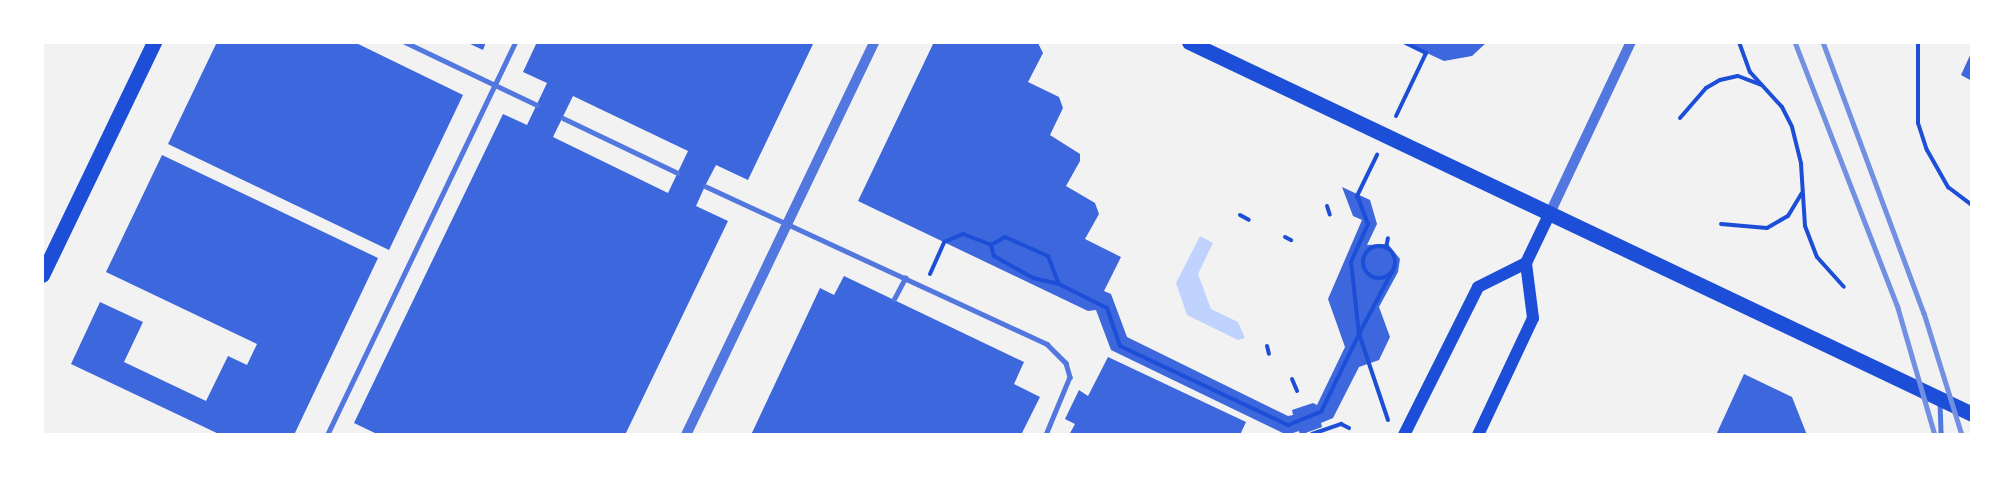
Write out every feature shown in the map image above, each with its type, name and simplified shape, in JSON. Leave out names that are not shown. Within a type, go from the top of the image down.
[{"type":"main road","points":[[42,275],[154,42]]},
{"type":"main road","points":[[1189,42],[1972,414]]},
{"type":"main road","points":[[1478,435],[1533,318],[1526,263],[1550,213]]},
{"type":"main road","points":[[1404,435],[1478,286],[1526,263]]},
{"type":"street","points":[[686,435],[874,42]]},
{"type":"street","points":[[1550,213],[1631,42]]},
{"type":"lane","points":[[405,42],[537,105]]},
{"type":"lane","points":[[327,435],[515,42]]},
{"type":"lane","points":[[563,118],[678,172]]},
{"type":"lane","points":[[705,186],[1047,344],[1066,363],[1070,377],[1066,393],[1046,435]]},
{"type":"lane","points":[[894,299],[905,278]]},
{"type":"lane","points":[[1940,399],[1941,435]]},
{"type":"path","points":[[1402,42],[1426,53]]},
{"type":"path","points":[[1739,42],[1750,72],[1764,87],[1792,127],[1801,164],[1801,193],[1811,244],[1844,287]]},
{"type":"path","points":[[1918,42],[1918,123],[1927,150],[1948,187],[1972,205]]},
{"type":"path","points":[[1680,118],[1706,88],[1720,80],[1738,76],[1764,87]]},
{"type":"path","points":[[1721,224],[1767,228],[1788,216],[1801,193]]},
{"type":"path","points":[[1357,196],[1368,224],[1351,262],[1359,334],[1389,424]]},
{"type":"path","points":[[1327,206],[1330,215]]},
{"type":"path","points":[[1240,215],[1249,220]]},
{"type":"path","points":[[944,242],[963,234],[991,245]]},
{"type":"path","points":[[991,245],[1005,237],[1048,256],[1059,284]]},
{"type":"path","points":[[1285,237],[1291,240]]},
{"type":"path","points":[[991,245],[994,256],[1033,278],[1059,284],[1107,308],[1120,346],[1288,425],[1321,412],[1393,270],[1395,260],[1386,248],[1388,238]]},
{"type":"path","points":[[1386,248],[1368,252],[1364,267],[1375,278],[1385,277],[1393,270]]},
{"type":"path","points":[[1267,346],[1269,354]]},
{"type":"path","points":[[1292,379],[1297,391]]},
{"type":"path","points":[[1312,434],[1341,424],[1349,428]]},
{"type":"water","points":[[1200,236],[1213,243],[1198,274],[1211,309],[1238,322],[1245,338],[1238,340],[1187,315],[1176,283]]},
{"type":"building","points":[[217,42],[354,42],[463,95],[389,250],[168,144]]},
{"type":"building","points":[[466,42],[486,42],[483,50]]},
{"type":"building","points":[[537,42],[814,42],[748,180],[716,165],[705,186],[696,206],[728,221],[625,435],[379,435],[354,423],[503,114],[527,125],[547,83],[523,72]],"holes":[[[573,96],[688,151],[668,193],[553,137]]]},
{"type":"building","points":[[934,42],[1038,43],[1043,53],[1028,82],[1059,97],[1063,108],[1050,135],[1080,154],[1080,161],[1066,186],[1095,203],[1099,214],[1085,239],[1121,257],[1104,291],[1111,294],[1127,337],[1288,416],[1293,415],[1292,410],[1313,403],[1317,405],[1345,347],[1328,299],[1362,220],[1353,216],[1342,187],[1370,200],[1377,224],[1367,245],[1388,244],[1400,259],[1398,272],[1379,307],[1390,337],[1379,360],[1359,367],[1333,418],[1321,423],[1322,427],[1300,435],[1299,431],[1287,435],[1111,350],[1096,310],[1088,311],[858,201]]},
{"type":"building","points":[[1403,42],[1487,42],[1472,56],[1444,61]]},
{"type":"building","points":[[1972,51],[1972,81],[1961,75]]},
{"type":"building","points":[[162,155],[378,258],[294,435],[221,435],[71,364],[100,302],[143,322],[124,362],[206,401],[228,356],[247,365],[257,344],[106,272]]},
{"type":"building","points":[[844,276],[1024,362],[1014,384],[1040,397],[1021,435],[751,435],[820,288],[834,295]]},
{"type":"building","points":[[1108,357],[1246,422],[1240,435],[1069,435],[1075,424],[1065,419],[1079,390],[1088,396]]},
{"type":"building","points":[[1744,374],[1792,397],[1807,435],[1716,435]]},
{"type":"railway","points":[[1795,42],[1898,308],[1935,435]]},
{"type":"railway","points":[[1823,42],[1924,313],[1962,435]]}]
